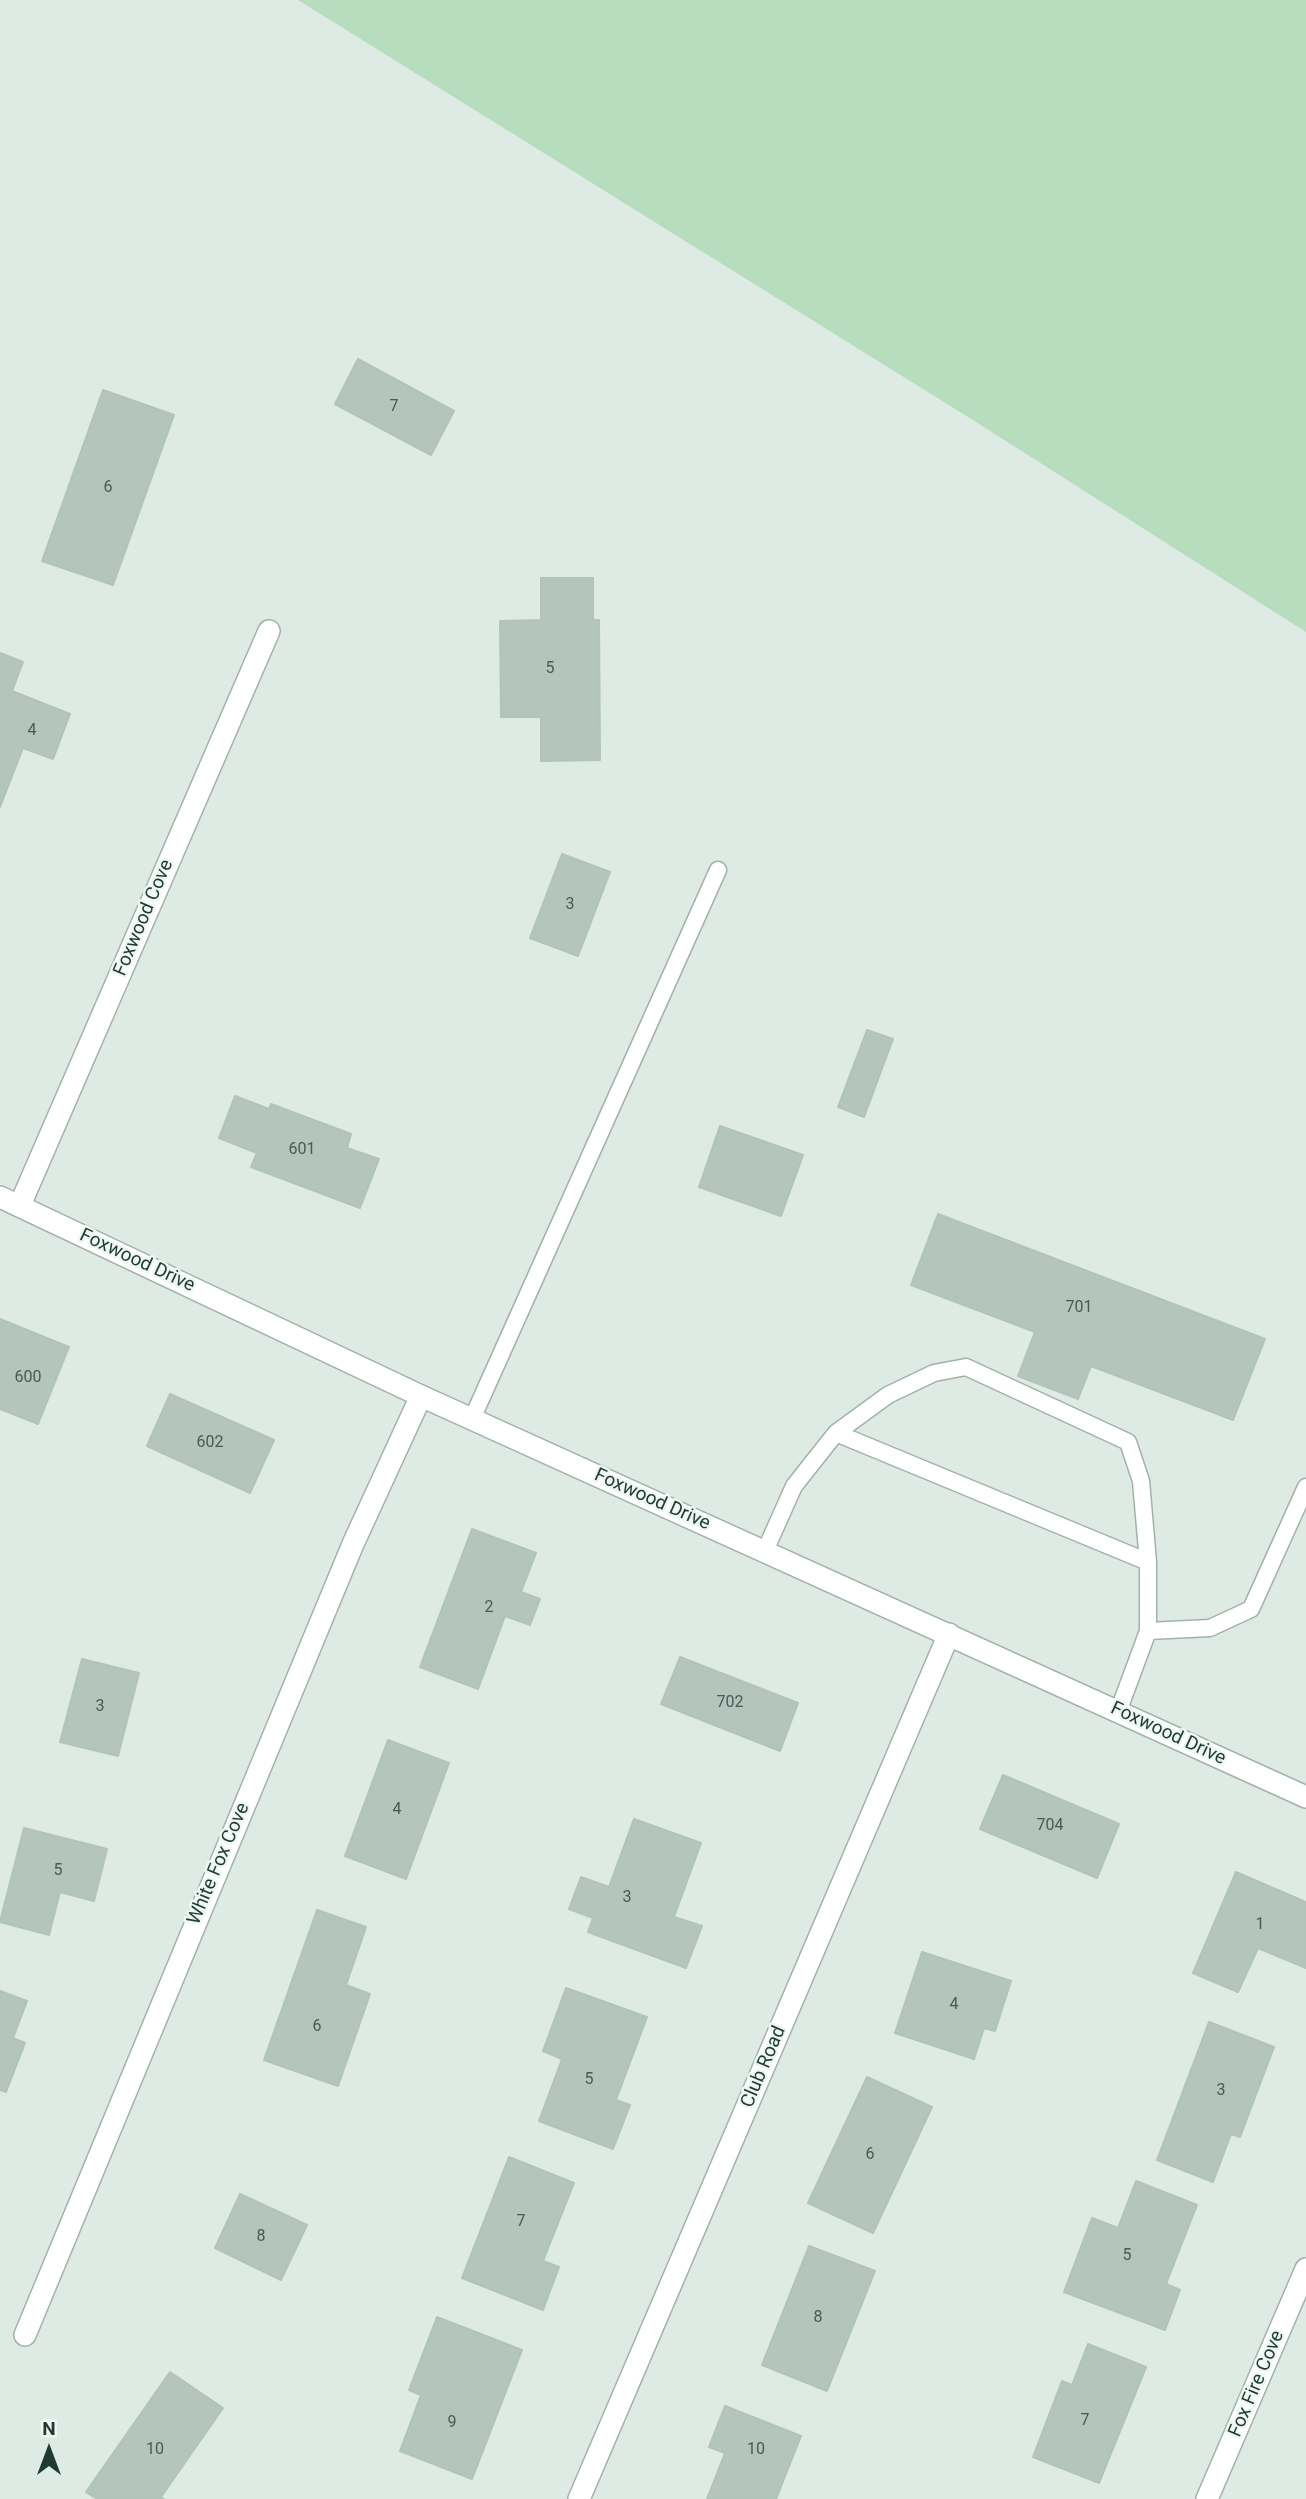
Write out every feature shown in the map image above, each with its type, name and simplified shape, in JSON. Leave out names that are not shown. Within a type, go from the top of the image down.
[{"type":"street","name":"Foxwood Cove","points":[[20,1205],[269,631]]},
{"type":"street","name":"Foxwood Drive","points":[[0,1197],[421,1396],[1306,1797]]},
{"type":"street","name":"White Fox Cove","points":[[25,2335],[332,1595],[421,1396]]},
{"type":"street","name":"Club Road","points":[[579,2499],[949,1634]]},
{"type":"street","name":"Fox Fire Cove","points":[[1207,2499],[1306,2269]]},
{"type":"lane","points":[[472,1419],[718,870]]},
{"type":"lane","points":[[765,1551],[794,1486],[836,1433],[888,1395],[934,1373],[966,1367],[1128,1441],[1141,1481],[1148,1562],[1148,1631],[1118,1712]]},
{"type":"lane","points":[[836,1433],[1148,1562]]},
{"type":"lane","points":[[1148,1631],[1210,1628],[1251,1609],[1306,1487]]},
{"type":"green space","points":[[298,0],[1306,0],[1306,632],[976,422]]},
{"type":"building","points":[[358,359],[454,411],[431,455],[335,404]]},
{"type":"building","points":[[103,390],[174,415],[113,585],[42,561]]},
{"type":"building","points":[[541,578],[593,578],[593,620],[599,620],[600,760],[541,761],[541,717],[501,717],[500,621],[541,620]]},
{"type":"building","points":[[0,653],[23,662],[12,691],[70,714],[53,759],[23,748],[0,807]]},
{"type":"building","points":[[562,854],[610,872],[578,956],[530,938]]},
{"type":"building","points":[[867,1030],[893,1039],[864,1117],[838,1107]]},
{"type":"building","points":[[235,1096],[269,1109],[271,1104],[351,1134],[347,1148],[379,1159],[360,1208],[251,1167],[257,1153],[219,1138]]},
{"type":"building","points":[[720,1126],[803,1155],[781,1216],[699,1187]]},
{"type":"building","points":[[938,1214],[1265,1339],[1233,1420],[1091,1366],[1078,1399],[1018,1376],[1035,1332],[911,1285]]},
{"type":"building","points":[[0,1319],[69,1347],[38,1424],[0,1409]]},
{"type":"building","points":[[170,1394],[274,1440],[250,1493],[147,1446]]},
{"type":"building","points":[[472,1529],[536,1553],[521,1592],[540,1599],[530,1625],[505,1616],[478,1689],[420,1667]]},
{"type":"building","points":[[680,1657],[798,1703],[780,1751],[661,1704]]},
{"type":"building","points":[[82,1659],[139,1673],[118,1756],[60,1742]]},
{"type":"building","points":[[388,1740],[449,1763],[406,1879],[345,1856]]},
{"type":"building","points":[[1003,1775],[1119,1824],[1097,1878],[980,1829]]},
{"type":"building","points":[[634,1819],[701,1843],[674,1917],[702,1926],[686,1968],[588,1932],[593,1918],[569,1909],[581,1877],[609,1887]]},
{"type":"building","points":[[24,1828],[107,1849],[94,1901],[60,1892],[49,1935],[0,1922]]},
{"type":"building","points":[[1236,1872],[1306,1902],[1306,1968],[1258,1948],[1238,1992],[1193,1973]]},
{"type":"building","points":[[317,1910],[366,1927],[346,1985],[370,1994],[338,2086],[264,2060]]},
{"type":"building","points":[[922,1952],[1011,1981],[995,2031],[984,2028],[974,2059],[895,2033]]},
{"type":"building","points":[[566,1988],[647,2017],[616,2100],[630,2105],[613,2149],[539,2121],[562,2059],[543,2051]]},
{"type":"building","points":[[0,1991],[27,2001],[13,2038],[25,2043],[6,2092],[0,2090]]},
{"type":"building","points":[[1209,2022],[1274,2047],[1240,2137],[1231,2134],[1213,2182],[1157,2160]]},
{"type":"building","points":[[867,2077],[932,2107],[873,2233],[808,2203]]},
{"type":"building","points":[[509,2157],[574,2183],[543,2261],[559,2267],[543,2310],[462,2278]]},
{"type":"building","points":[[1136,2181],[1197,2205],[1166,2284],[1180,2290],[1165,2330],[1064,2292],[1092,2218],[1118,2228]]},
{"type":"building","points":[[240,2194],[307,2225],[281,2280],[215,2248]]},
{"type":"building","points":[[809,2246],[875,2271],[827,2391],[762,2365]]},
{"type":"building","points":[[437,2317],[522,2350],[472,2479],[400,2451],[421,2395],[409,2390]]},
{"type":"building","points":[[1088,2344],[1146,2367],[1099,2483],[1033,2457],[1062,2381],[1072,2385]]},
{"type":"building","points":[[170,2372],[223,2408],[161,2497],[164,2499],[97,2499],[86,2492]]},
{"type":"building","points":[[725,2406],[801,2436],[776,2499],[707,2499],[725,2453],[709,2447]]}]
